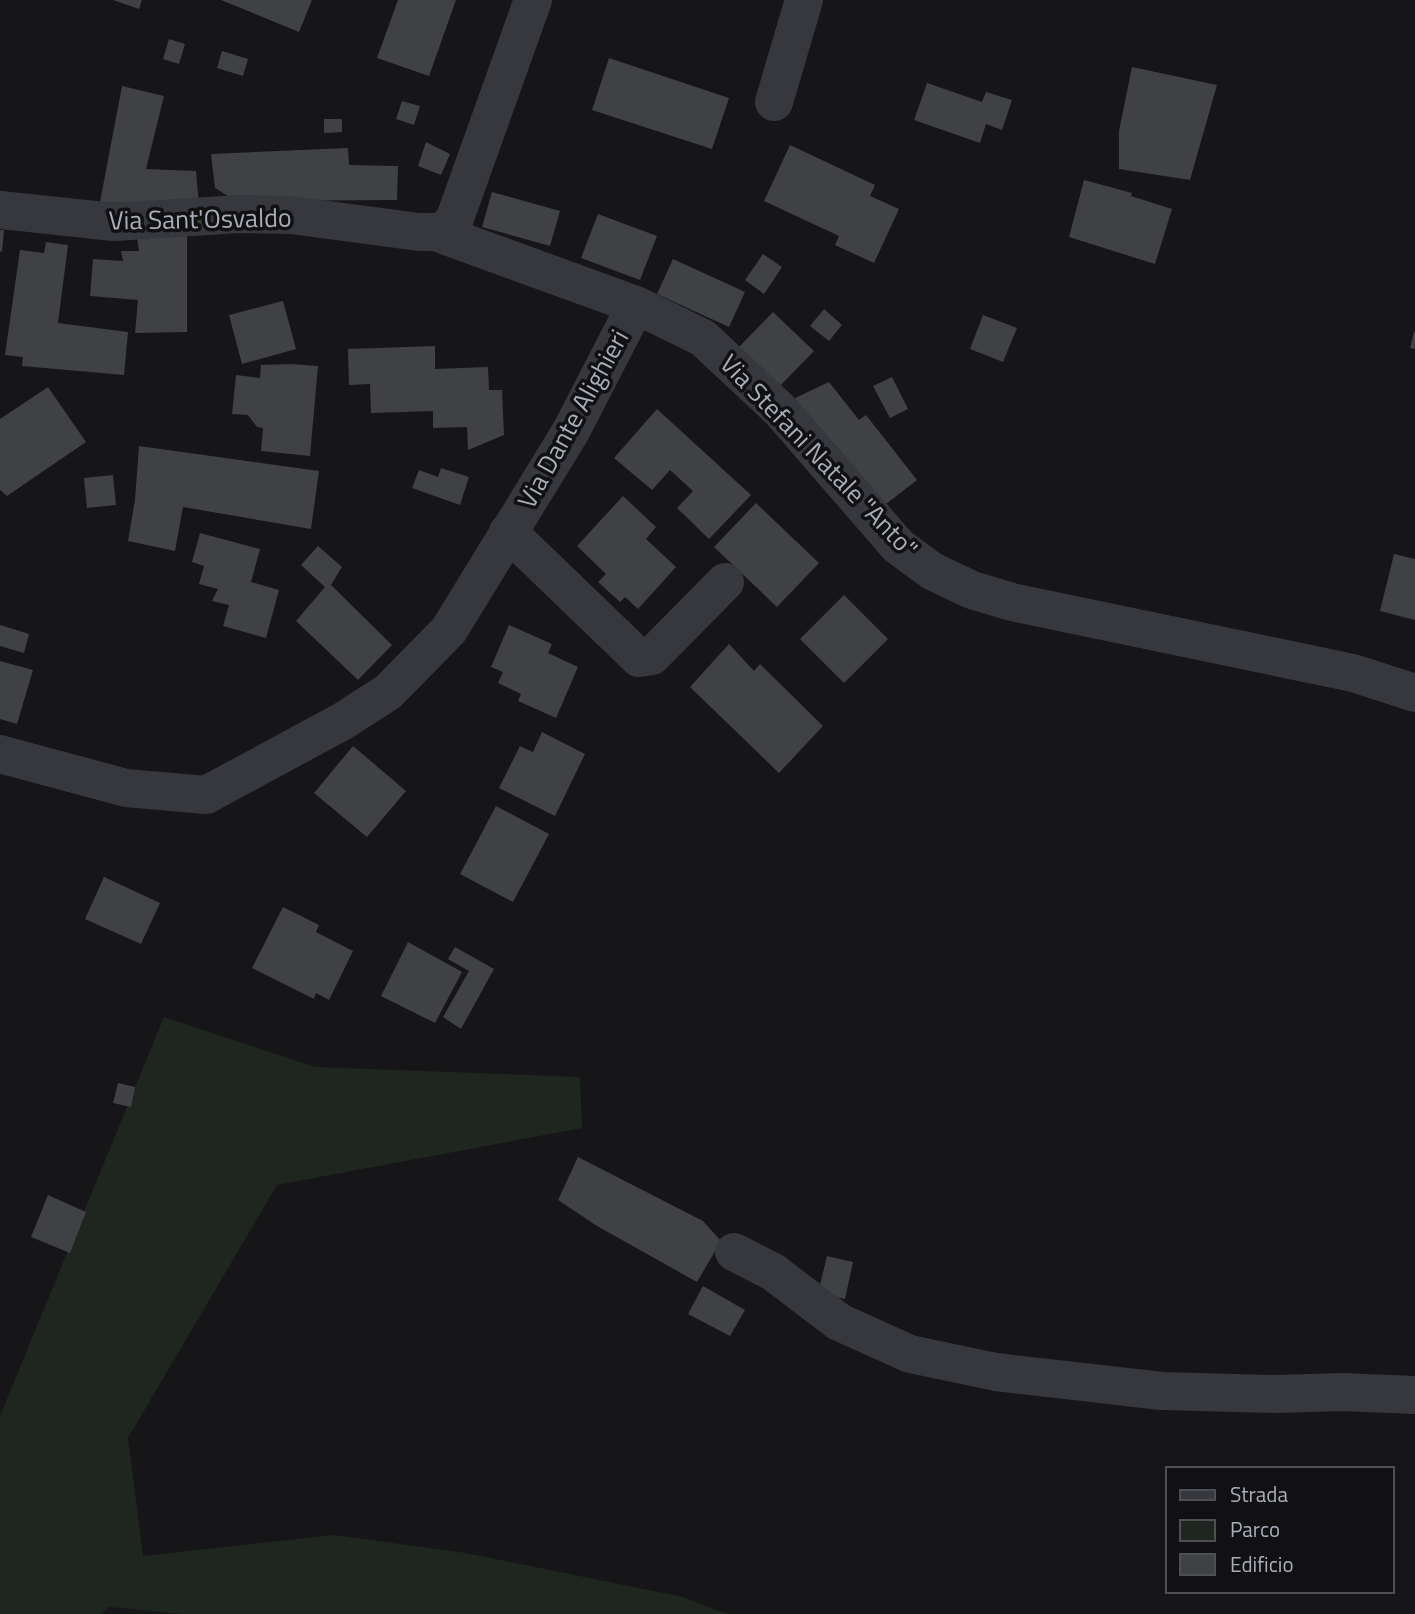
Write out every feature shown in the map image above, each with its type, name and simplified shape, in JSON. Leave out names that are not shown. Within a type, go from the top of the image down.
[{"type":"street","points":[[438,233],[448,229],[455,218],[533,0]]},
{"type":"street","points":[[774,102],[804,0]]},
{"type":"street","name":"Via Sant'Osvaldo","points":[[0,210],[114,222],[282,214],[438,233]]},
{"type":"street","name":"Via Stefani Natale \"Anto\"","points":[[438,233],[636,305],[703,338],[782,411],[898,546],[932,571],[972,590],[1012,602],[1353,673],[1415,693]]},
{"type":"street","name":"Via Dante Alighieri","points":[[0,754],[126,788],[206,795],[343,721],[388,692],[449,630],[571,431],[636,305]]},
{"type":"street","name":"Via Dante Alighieri","points":[[508,532],[639,658],[652,656],[725,582]]},
{"type":"street","points":[[734,1252],[773,1272],[839,1322],[910,1354],[996,1372],[1162,1391],[1415,1395]]},
{"type":"green space","points":[[164,1017],[315,1067],[580,1077],[582,1128],[277,1185],[128,1438],[143,1556],[334,1535],[466,1553],[683,1597],[726,1614],[183,1614],[110,1607],[100,1614],[0,1614],[0,1416]]},
{"type":"building","points":[[113,0],[142,0],[139,9]]},
{"type":"building","points":[[221,0],[312,0],[299,32]]},
{"type":"building","points":[[398,0],[456,0],[429,76],[377,58]]},
{"type":"building","points":[[169,39],[185,44],[179,64],[163,59]]},
{"type":"building","points":[[222,51],[248,59],[243,76],[217,68]]},
{"type":"building","points":[[609,58],[729,98],[712,149],[592,110]]},
{"type":"building","points":[[1132,67],[1217,85],[1190,180],[1119,169],[1119,131]]},
{"type":"building","points":[[927,83],[982,102],[986,92],[1012,100],[1002,130],[986,124],[980,143],[914,120]]},
{"type":"building","points":[[122,86],[164,96],[146,169],[196,171],[199,206],[100,202]]},
{"type":"building","points":[[402,101],[420,106],[414,125],[396,119]]},
{"type":"building","points":[[324,119],[342,119],[342,132],[324,133]]},
{"type":"building","points":[[426,142],[450,154],[441,175],[418,166]]},
{"type":"building","points":[[790,145],[875,185],[870,196],[899,209],[874,263],[835,245],[839,236],[764,201]]},
{"type":"building","points":[[348,148],[349,165],[398,166],[397,200],[236,201],[215,188],[211,154]]},
{"type":"building","points":[[1084,180],[1132,193],[1131,196],[1172,209],[1155,264],[1069,237]]},
{"type":"building","points":[[492,192],[560,211],[550,246],[482,227]]},
{"type":"building","points":[[598,214],[657,236],[640,280],[581,258]]},
{"type":"building","points":[[0,230],[4,230],[2,252],[0,251]]},
{"type":"building","points":[[136,231],[187,232],[187,332],[135,333],[138,300],[90,296],[93,259],[123,261],[121,251],[139,251]]},
{"type":"building","points":[[46,242],[68,245],[58,323],[128,332],[124,375],[22,366],[23,357],[5,355],[20,250],[44,253]]},
{"type":"building","points":[[763,254],[782,267],[764,294],[745,280]]},
{"type":"building","points":[[673,259],[745,292],[729,327],[657,294]]},
{"type":"building","points":[[283,301],[296,349],[242,364],[229,315]]},
{"type":"building","points":[[824,309],[842,325],[829,341],[810,326]]},
{"type":"building","points":[[773,312],[814,351],[779,387],[738,348]]},
{"type":"building","points":[[983,315],[1017,328],[1003,362],[970,349]]},
{"type":"building","points":[[1415,332],[1415,349],[1410,348]]},
{"type":"building","points":[[435,346],[435,369],[488,367],[489,390],[502,390],[504,435],[468,450],[467,427],[433,428],[433,411],[371,413],[370,384],[349,385],[348,349]]},
{"type":"building","points":[[261,365],[318,366],[310,456],[261,451],[263,428],[257,427],[248,415],[232,414],[236,375],[260,378]]},
{"type":"building","points":[[892,377],[908,409],[890,418],[873,386]]},
{"type":"building","points":[[829,382],[859,420],[866,415],[917,480],[877,511],[791,400]]},
{"type":"building","points":[[48,387],[86,442],[7,496],[0,490],[0,419]]},
{"type":"building","points":[[657,409],[751,495],[709,539],[677,508],[693,491],[670,470],[652,490],[614,458]]},
{"type":"building","points":[[139,446],[319,471],[311,529],[183,507],[175,551],[128,541],[135,500]]},
{"type":"building","points":[[441,468],[469,477],[460,505],[412,488],[419,470],[438,477]]},
{"type":"building","points":[[113,475],[116,505],[87,508],[84,478]]},
{"type":"building","points":[[623,496],[656,527],[646,539],[676,567],[638,609],[625,597],[620,602],[598,582],[606,574],[577,546]]},
{"type":"building","points":[[756,503],[819,563],[777,607],[714,547]]},
{"type":"building","points":[[200,533],[260,549],[251,582],[279,590],[266,638],[223,626],[229,605],[212,601],[218,589],[199,584],[204,566],[192,562]]},
{"type":"building","points":[[318,546],[342,567],[331,585],[392,645],[358,680],[296,621],[325,587],[301,565]]},
{"type":"building","points":[[1394,554],[1415,559],[1415,620],[1380,611]]},
{"type":"building","points":[[844,595],[888,639],[844,683],[800,639]]},
{"type":"building","points":[[0,625],[29,634],[24,653],[0,646]]},
{"type":"building","points":[[509,625],[552,644],[548,653],[578,667],[556,718],[518,701],[521,694],[498,683],[503,672],[491,667]]},
{"type":"building","points":[[729,644],[754,671],[760,664],[823,726],[779,773],[690,687]]},
{"type":"building","points":[[0,661],[33,670],[17,724],[0,719]]},
{"type":"building","points":[[542,732],[585,754],[555,816],[499,788],[520,746],[533,752]]},
{"type":"building","points":[[353,746],[406,791],[367,837],[314,793]]},
{"type":"building","points":[[496,806],[549,834],[513,902],[460,874]]},
{"type":"building","points":[[104,877],[160,903],[141,944],[85,919]]},
{"type":"building","points":[[283,907],[319,925],[316,932],[353,951],[329,1000],[316,993],[314,999],[252,968]]},
{"type":"building","points":[[408,942],[462,972],[435,1023],[381,996]]},
{"type":"building","points":[[455,947],[494,969],[461,1029],[443,1017],[469,971],[448,959]]},
{"type":"building","points":[[118,1083],[135,1087],[131,1107],[113,1103]]},
{"type":"building","points":[[578,1157],[703,1221],[721,1241],[697,1282],[597,1226],[558,1200]]},
{"type":"building","points":[[48,1195],[86,1212],[70,1253],[31,1237]]},
{"type":"building","points":[[827,1256],[853,1262],[845,1299],[818,1293]]},
{"type":"building","points":[[703,1286],[745,1310],[730,1336],[688,1314]]}]
